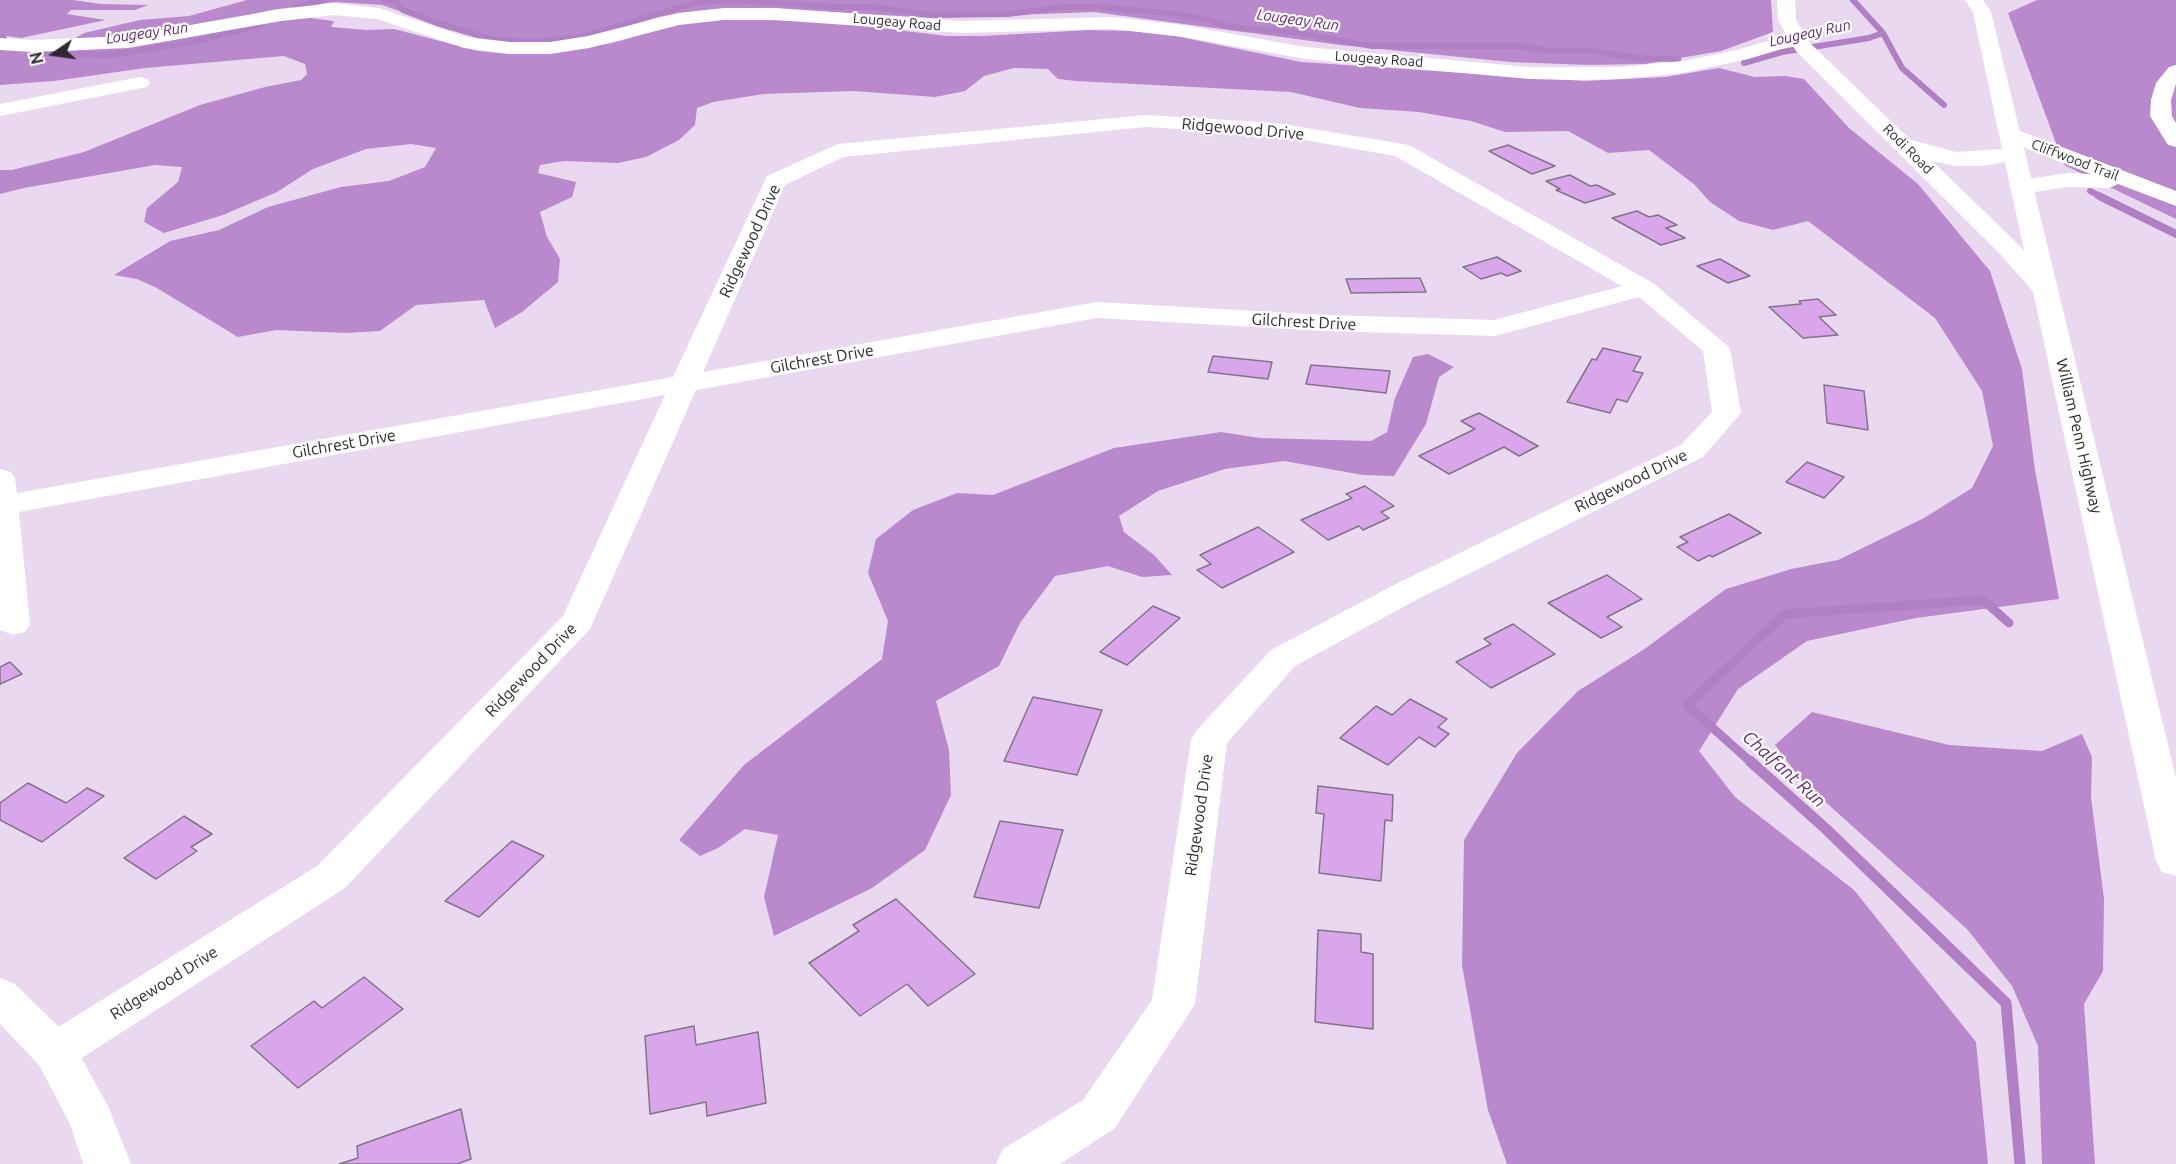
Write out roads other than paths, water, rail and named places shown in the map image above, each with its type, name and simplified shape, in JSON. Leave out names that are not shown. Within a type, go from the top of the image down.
[{"type":"main road","name":"Rodi Road","points":[[1786,0],[1787,20],[1802,45],[2008,249],[2046,291]]},
{"type":"main road","name":"William Penn Highway","points":[[1984,4],[2012,144],[2176,861]]},
{"type":"main road","name":"Lougeay Road","points":[[0,44],[32,46],[128,42],[281,15],[333,9],[379,14],[464,42],[510,48],[550,48],[590,42],[678,18],[724,14],[775,14],[962,27],[1078,22],[1114,23],[1174,30],[1305,53],[1530,73],[1620,73],[1683,67],[1802,45]]},
{"type":"main road","points":[[2176,70],[2166,83],[2161,100],[2161,116],[2176,140]]},
{"type":"main road","points":[[0,110],[140,83]]},
{"type":"main road","name":"Ridgewood Drive","points":[[55,1052],[331,877],[578,621],[775,181],[838,151],[1146,121],[1276,129],[1401,150],[1644,288],[1716,348],[1727,413],[1692,451],[1402,594],[1282,658],[1209,740],[1173,1004],[1099,1114],[1020,1164]]},
{"type":"main road","points":[[1904,145],[1930,154],[1956,159],[1982,159],[2012,144]]},
{"type":"main road","name":"Cliffwood Trail","points":[[2012,144],[2140,185],[2176,199]]},
{"type":"main road","name":"Cliffwood Trail","points":[[2022,187],[2052,181],[2084,179],[2140,185]]},
{"type":"main road","name":"Gilchrest Drive","points":[[2,492],[685,383],[1097,310],[1326,323],[1495,328],[1644,288]]},
{"type":"main road","points":[[2,492],[13,624]]},
{"type":"main road","points":[[0,996],[55,1052],[92,1120],[107,1164]]},
{"type":"waterway","name":"Lougeay Run","points":[[295,8],[324,0]]},
{"type":"waterway","name":"Lougeay Run","points":[[385,0],[396,2],[403,10],[437,23],[495,40],[537,42],[585,36],[698,2],[732,0]]},
{"type":"waterway","name":"Lougeay Run","points":[[735,0],[834,7],[874,7],[933,15],[1008,14],[1063,7],[1096,7],[1169,13],[1205,19],[1231,27],[1300,33],[1372,46],[1519,46],[1551,51],[1596,51],[1635,58],[1678,59]]},
{"type":"waterway","name":"Chalfant Run","points":[[1853,0],[1883,33]]},
{"type":"waterway","name":"Lougeay Run","points":[[35,50],[52,54],[110,55],[188,43],[261,25]]},
{"type":"waterway","name":"Lougeay Run","points":[[1744,63],[1782,52],[1869,38],[1883,33]]},
{"type":"waterway","name":"Chalfant Run","points":[[1883,33],[1902,68],[1944,105]]},
{"type":"waterway","name":"Lougeay Run","points":[[0,37],[4,38]]},
{"type":"waterway","name":"Chalfant Run","points":[[2090,191],[2102,197]]},
{"type":"waterway","name":"Chalfant Run","points":[[2099,196],[2176,234]]},
{"type":"waterway","name":"Chalfant Run","points":[[1752,763],[1687,705],[1785,614],[1983,600],[2009,623]]},
{"type":"waterway","name":"Chalfant Run","points":[[1750,761],[1826,829],[2006,1003],[2020,1164]]}]
